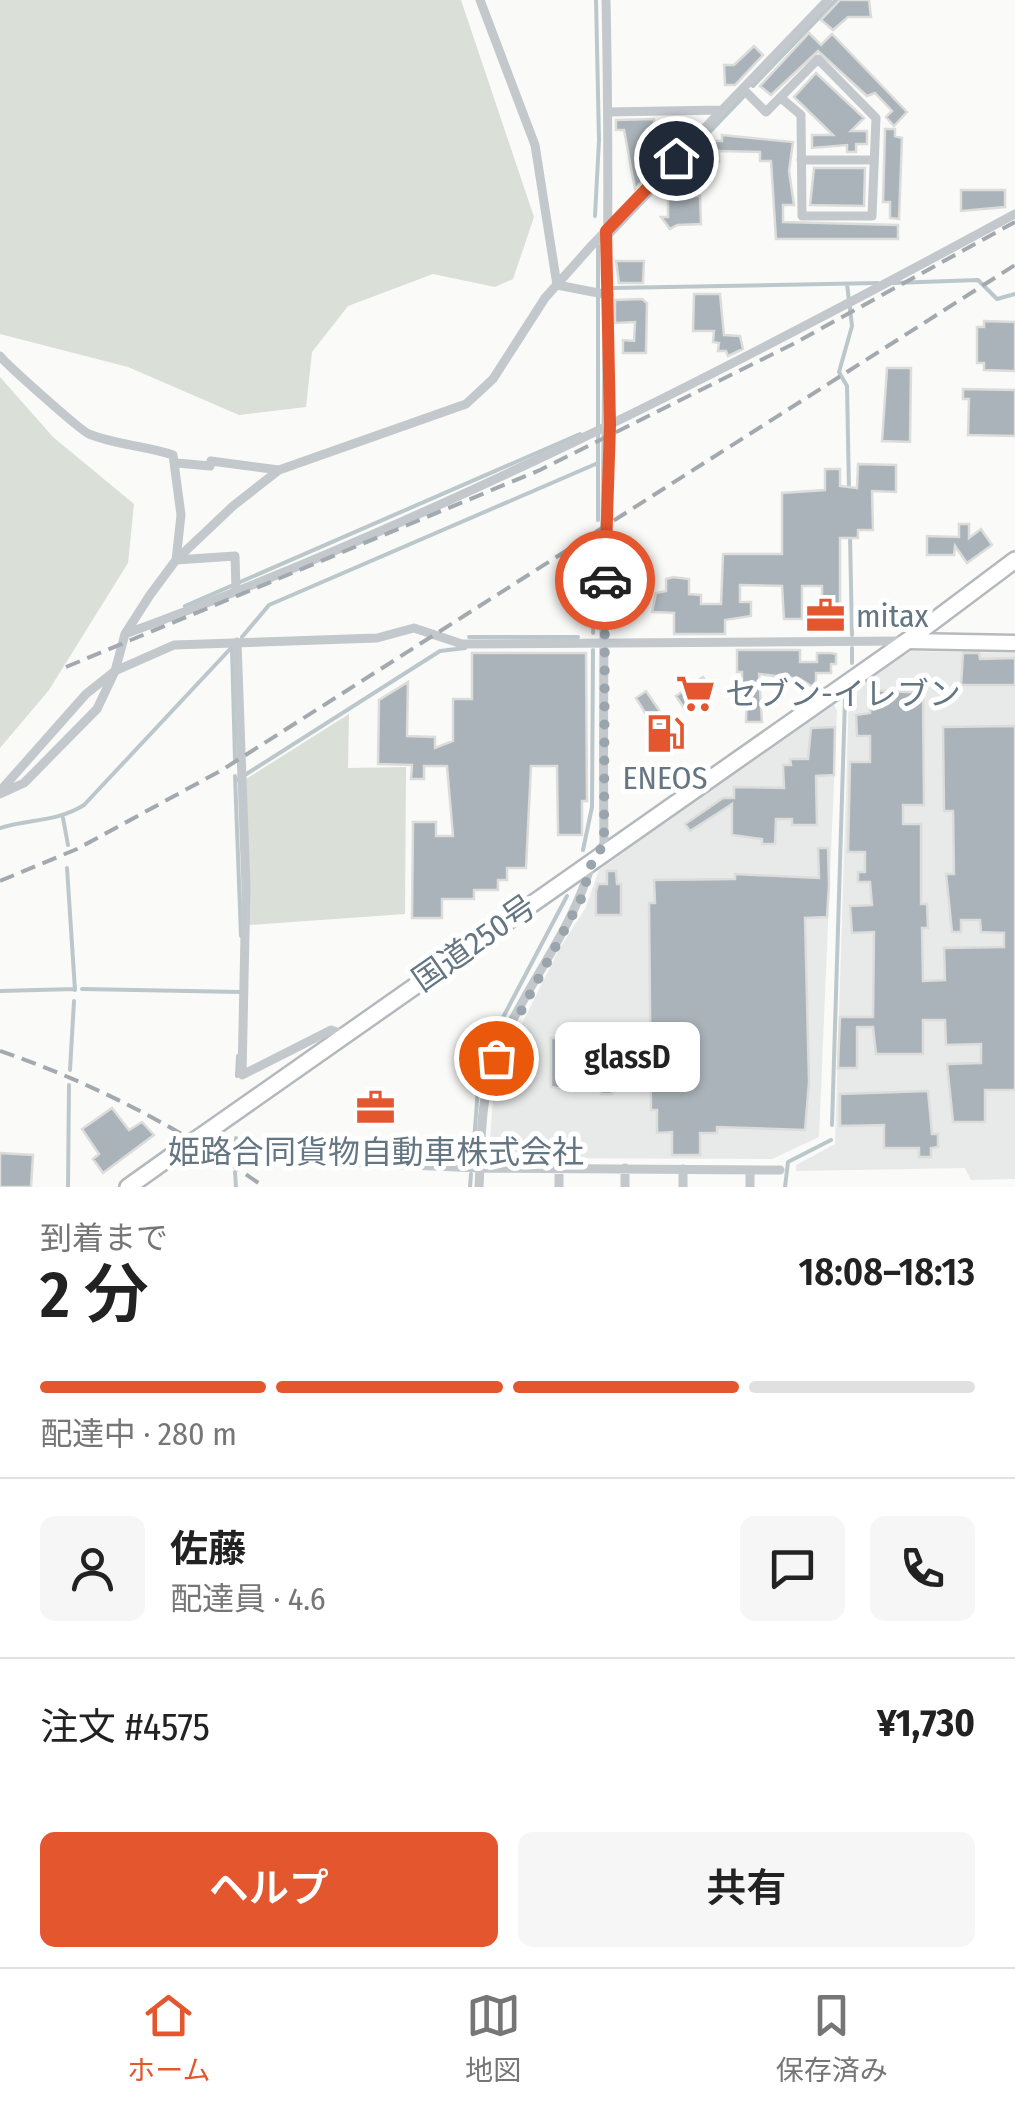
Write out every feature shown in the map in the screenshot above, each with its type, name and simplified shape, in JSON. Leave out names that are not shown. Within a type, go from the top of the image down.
[{"type":"highway","name":"国道250号","points":[[128,1187],[907,641],[1015,560]]},
{"type":"main road","points":[[944,612],[939,632],[952,642]]},
{"type":"main road","points":[[907,641],[1015,643]]},
{"type":"street","points":[[480,0],[535,145],[557,285]]},
{"type":"street","points":[[479,1187],[487,1089],[496,1058],[581,899],[592,862],[604,844],[606,0]]},
{"type":"street","points":[[0,793],[24,782],[98,709],[116,670],[125,634],[176,560],[233,506],[280,470],[466,404],[493,379],[557,285],[828,0]]},
{"type":"street","points":[[743,89],[766,112],[818,59],[876,118],[872,216],[802,216],[801,116],[781,98]]},
{"type":"street","points":[[608,112],[722,110]]},
{"type":"street","points":[[801,160],[874,160]]},
{"type":"street","points":[[125,634],[420,513],[602,428],[849,304],[1015,214]]},
{"type":"street","points":[[557,285],[603,295]]},
{"type":"street","points":[[0,356],[14,373],[38,388],[85,433],[150,452],[168,453],[177,464],[181,514],[176,560]]},
{"type":"street","points":[[177,464],[210,466],[211,461],[280,470]]},
{"type":"street","points":[[176,560],[235,556],[236,586]]},
{"type":"street","points":[[0,793],[86,694],[116,670],[174,646],[377,638],[414,628],[462,644],[907,641]]},
{"type":"street","points":[[238,642],[246,886],[242,1076],[331,1030],[345,1035]]},
{"type":"street","points":[[560,882],[570,882],[581,899]]},
{"type":"street","points":[[315,1161],[480,1168],[780,1170]]},
{"type":"street","points":[[624,1168],[624,1187]]},
{"type":"street","points":[[558,1187],[559,1169]]},
{"type":"street","points":[[684,1169],[684,1187]]},
{"type":"street","points":[[750,1170],[750,1187]]},
{"type":"shaded area","points":[[0,0],[461,0],[534,217],[513,279],[495,287],[433,274],[348,306],[312,352],[306,407],[239,415],[128,367],[0,334]]},
{"type":"shaded area","points":[[0,377],[53,437],[134,504],[128,563],[49,690],[0,748]]},
{"type":"shaded area","points":[[911,651],[1015,653],[1015,1179],[971,1180],[965,1168],[796,1171],[796,1165],[835,1144],[849,692]]},
{"type":"shaded area","points":[[833,702],[837,711],[819,1137],[772,1159],[489,1158],[493,1096],[501,1066],[558,951],[585,909],[599,870]]},
{"type":"shaded area","points":[[349,714],[348,768],[406,767],[405,914],[249,925],[246,779]]},
{"type":"building","points":[[840,0],[869,0],[871,17],[848,17],[833,30],[821,20]]},
{"type":"building","points":[[809,33],[821,45],[832,34],[907,112],[894,126],[886,117],[892,111],[875,93],[867,96],[818,51],[771,95],[760,86]]},
{"type":"building","points":[[754,46],[763,55],[735,85],[725,85],[724,65],[734,65]]},
{"type":"building","points":[[816,73],[864,118],[851,131],[867,131],[867,144],[856,144],[856,152],[847,152],[847,145],[812,148],[812,135],[833,135],[794,97]]},
{"type":"building","points":[[654,119],[656,143],[670,143],[670,153],[647,155],[650,173],[635,189],[624,130],[616,130],[616,120]]},
{"type":"building","points":[[885,129],[895,129],[895,136],[902,138],[899,219],[890,218],[890,202],[883,202]]},
{"type":"building","points":[[722,135],[793,142],[789,171],[794,205],[783,205],[783,222],[898,225],[898,239],[776,239],[771,161],[760,161],[760,152],[719,151],[719,162],[703,162],[703,181],[678,180],[678,169],[686,169],[695,150],[703,150],[704,141],[722,141]]},
{"type":"building","points":[[814,168],[865,168],[864,206],[810,205]]},
{"type":"building","points":[[961,190],[1005,190],[1005,207],[961,211]]},
{"type":"building","points":[[668,196],[700,196],[701,224],[670,229],[661,217],[668,217]]},
{"type":"building","points":[[616,261],[644,261],[643,283],[619,283]]},
{"type":"building","points":[[694,294],[720,294],[724,335],[740,336],[743,349],[728,356],[726,351],[718,351],[719,343],[713,342],[714,331],[693,331]]},
{"type":"building","points":[[642,299],[647,303],[646,353],[623,353],[623,340],[634,341],[635,322],[615,323],[615,300]]},
{"type":"building","points":[[984,321],[1015,322],[1015,371],[984,370],[984,363],[977,363],[977,327],[984,327]]},
{"type":"building","points":[[887,368],[911,368],[910,442],[882,441]]},
{"type":"building","points":[[963,389],[1015,390],[1015,436],[968,435],[969,399],[963,399]]},
{"type":"building","points":[[858,464],[896,465],[896,492],[872,491],[873,530],[858,530],[858,538],[840,538],[840,625],[822,625],[822,586],[802,586],[802,619],[784,619],[782,586],[740,585],[740,602],[751,602],[751,616],[725,620],[725,634],[674,634],[674,613],[652,612],[656,593],[666,591],[666,579],[673,577],[689,579],[689,594],[701,595],[701,604],[721,604],[723,554],[782,554],[782,493],[825,490],[825,469],[840,469],[840,486],[857,488]]},
{"type":"building","points":[[959,524],[969,524],[969,538],[981,529],[992,545],[967,563],[955,546],[954,555],[927,555],[927,536],[959,537]]},
{"type":"building","points":[[737,650],[800,650],[800,662],[817,662],[817,653],[831,653],[836,654],[836,664],[831,664],[831,673],[816,673],[816,689],[800,679],[759,674],[762,722],[746,722],[747,688],[742,688],[742,672],[737,672]]},
{"type":"building","points":[[472,653],[586,653],[587,801],[582,801],[582,835],[558,835],[557,766],[531,766],[526,868],[507,868],[507,880],[498,880],[498,890],[474,890],[474,899],[442,899],[442,918],[412,918],[413,822],[436,822],[436,836],[453,836],[447,766],[424,766],[424,779],[411,779],[412,765],[378,764],[379,700],[408,682],[407,736],[435,737],[435,748],[453,741],[453,699],[472,699]]},
{"type":"building","points":[[963,653],[979,653],[980,659],[1015,658],[1015,685],[961,685]]},
{"type":"building","points":[[703,677],[712,690],[697,703],[700,708],[686,711],[676,696]]},
{"type":"building","points":[[871,690],[923,693],[924,805],[903,805],[903,824],[921,824],[921,904],[927,904],[928,928],[922,928],[923,981],[945,980],[944,948],[1004,947],[1004,933],[981,932],[980,920],[961,920],[961,932],[952,932],[946,874],[954,874],[953,811],[944,811],[943,727],[1015,726],[1015,1090],[985,1090],[985,1122],[953,1122],[947,1064],[981,1063],[981,1044],[946,1045],[945,1020],[923,1020],[923,1054],[876,1054],[873,1027],[857,1027],[857,1068],[838,1068],[840,1017],[873,1017],[874,932],[852,933],[850,906],[872,905],[870,882],[858,882],[858,872],[865,872],[865,852],[848,852],[850,762],[870,762],[870,736],[857,736],[856,715],[870,713]]},
{"type":"building","points":[[646,691],[683,745],[670,754],[636,698]]},
{"type":"building","points":[[835,727],[834,775],[816,776],[817,825],[792,825],[792,819],[776,819],[775,844],[762,844],[762,839],[732,835],[732,804],[690,831],[685,824],[723,798],[734,798],[734,787],[784,788],[783,765],[791,765],[790,759],[808,759],[811,728]]},
{"type":"building","points":[[818,848],[828,848],[829,885],[827,917],[805,918],[809,1082],[805,1130],[717,1127],[717,1133],[700,1133],[700,1155],[672,1155],[672,1132],[657,1133],[657,1110],[651,1110],[649,903],[655,903],[654,880],[735,879],[735,874],[819,878]]},
{"type":"building","points":[[607,871],[616,871],[617,884],[621,884],[621,915],[596,915],[596,891],[598,884],[607,884]]},
{"type":"building","points":[[587,1032],[613,1032],[612,1094],[601,1094],[600,1081],[582,1082],[567,1090],[551,1087],[551,1038],[587,1038]]},
{"type":"building","points":[[928,1091],[932,1134],[938,1134],[938,1147],[931,1148],[931,1157],[919,1157],[919,1148],[884,1148],[884,1125],[840,1126],[840,1094]]},
{"type":"building","points":[[112,1108],[129,1130],[142,1122],[154,1135],[103,1173],[93,1159],[99,1154],[82,1129]]},
{"type":"building","points":[[0,1153],[33,1155],[31,1187],[0,1187]]},
{"type":"waterway","points":[[595,216],[599,140],[596,0]]},
{"type":"waterway","points":[[753,86],[836,0]]},
{"type":"waterway","points":[[611,235],[743,97]]},
{"type":"waterway","points":[[598,245],[598,520]]},
{"type":"waterway","points":[[893,283],[978,280],[997,299],[1015,294]]},
{"type":"waterway","points":[[613,288],[878,283]]},
{"type":"waterway","points":[[847,284],[852,326],[839,372],[847,386],[849,491]]},
{"type":"waterway","points":[[185,606],[580,434]]},
{"type":"waterway","points":[[242,637],[269,605],[598,463]]},
{"type":"waterway","points":[[850,535],[852,635]]},
{"type":"waterway","points":[[593,633],[598,544]]},
{"type":"waterway","points":[[469,637],[578,637]]},
{"type":"waterway","points":[[0,828],[53,817],[84,805],[232,647]]},
{"type":"waterway","points":[[232,648],[235,760]]},
{"type":"waterway","points":[[237,780],[440,651],[465,648]]},
{"type":"waterway","points":[[852,648],[852,663]]},
{"type":"waterway","points":[[583,850],[592,807],[593,650]]},
{"type":"waterway","points":[[832,1125],[845,699]]},
{"type":"waterway","points":[[235,776],[241,936]]},
{"type":"waterway","points":[[63,818],[68,845]]},
{"type":"waterway","points":[[67,868],[75,990]]},
{"type":"waterway","points":[[473,1155],[480,1061],[567,896]]},
{"type":"waterway","points":[[0,991],[75,989]]},
{"type":"waterway","points":[[82,989],[241,992]]},
{"type":"waterway","points":[[70,1070],[74,1001]]},
{"type":"waterway","points":[[237,1076],[238,1056]]},
{"type":"waterway","points":[[68,1187],[69,1085]]},
{"type":"waterway","points":[[235,1160],[236,1138]]},
{"type":"waterway","points":[[785,1187],[788,1162],[831,1140]]},
{"type":"waterway","points":[[235,1172],[236,1187]]},
{"type":"waterway","points":[[470,1187],[471,1174]]},
{"type":"railway","points":[[66,667],[540,470],[793,344],[1015,222]]},
{"type":"railway","points":[[0,881],[77,849],[222,770],[1015,265]]},
{"type":"railway","points":[[0,1051],[137,1110],[264,1187]]},
{"type":"way so far","points":[[496,1058],[581,899],[592,862],[604,844],[605,580]]},
{"type":"place","name":"mitax","points":[[826,616]]},
{"type":"place","name":"セブン-イレブン","points":[[695,694]]},
{"type":"place","name":"ENEOS","points":[[665,733]]},
{"type":"place","name":"glassD","points":[[496,1058]]},
{"type":"place","name":"姫路合同貨物自動車株式会社","points":[[376,1107]]},
{"type":"route","points":[[605,580],[610,425],[606,231],[676,158]]}]
